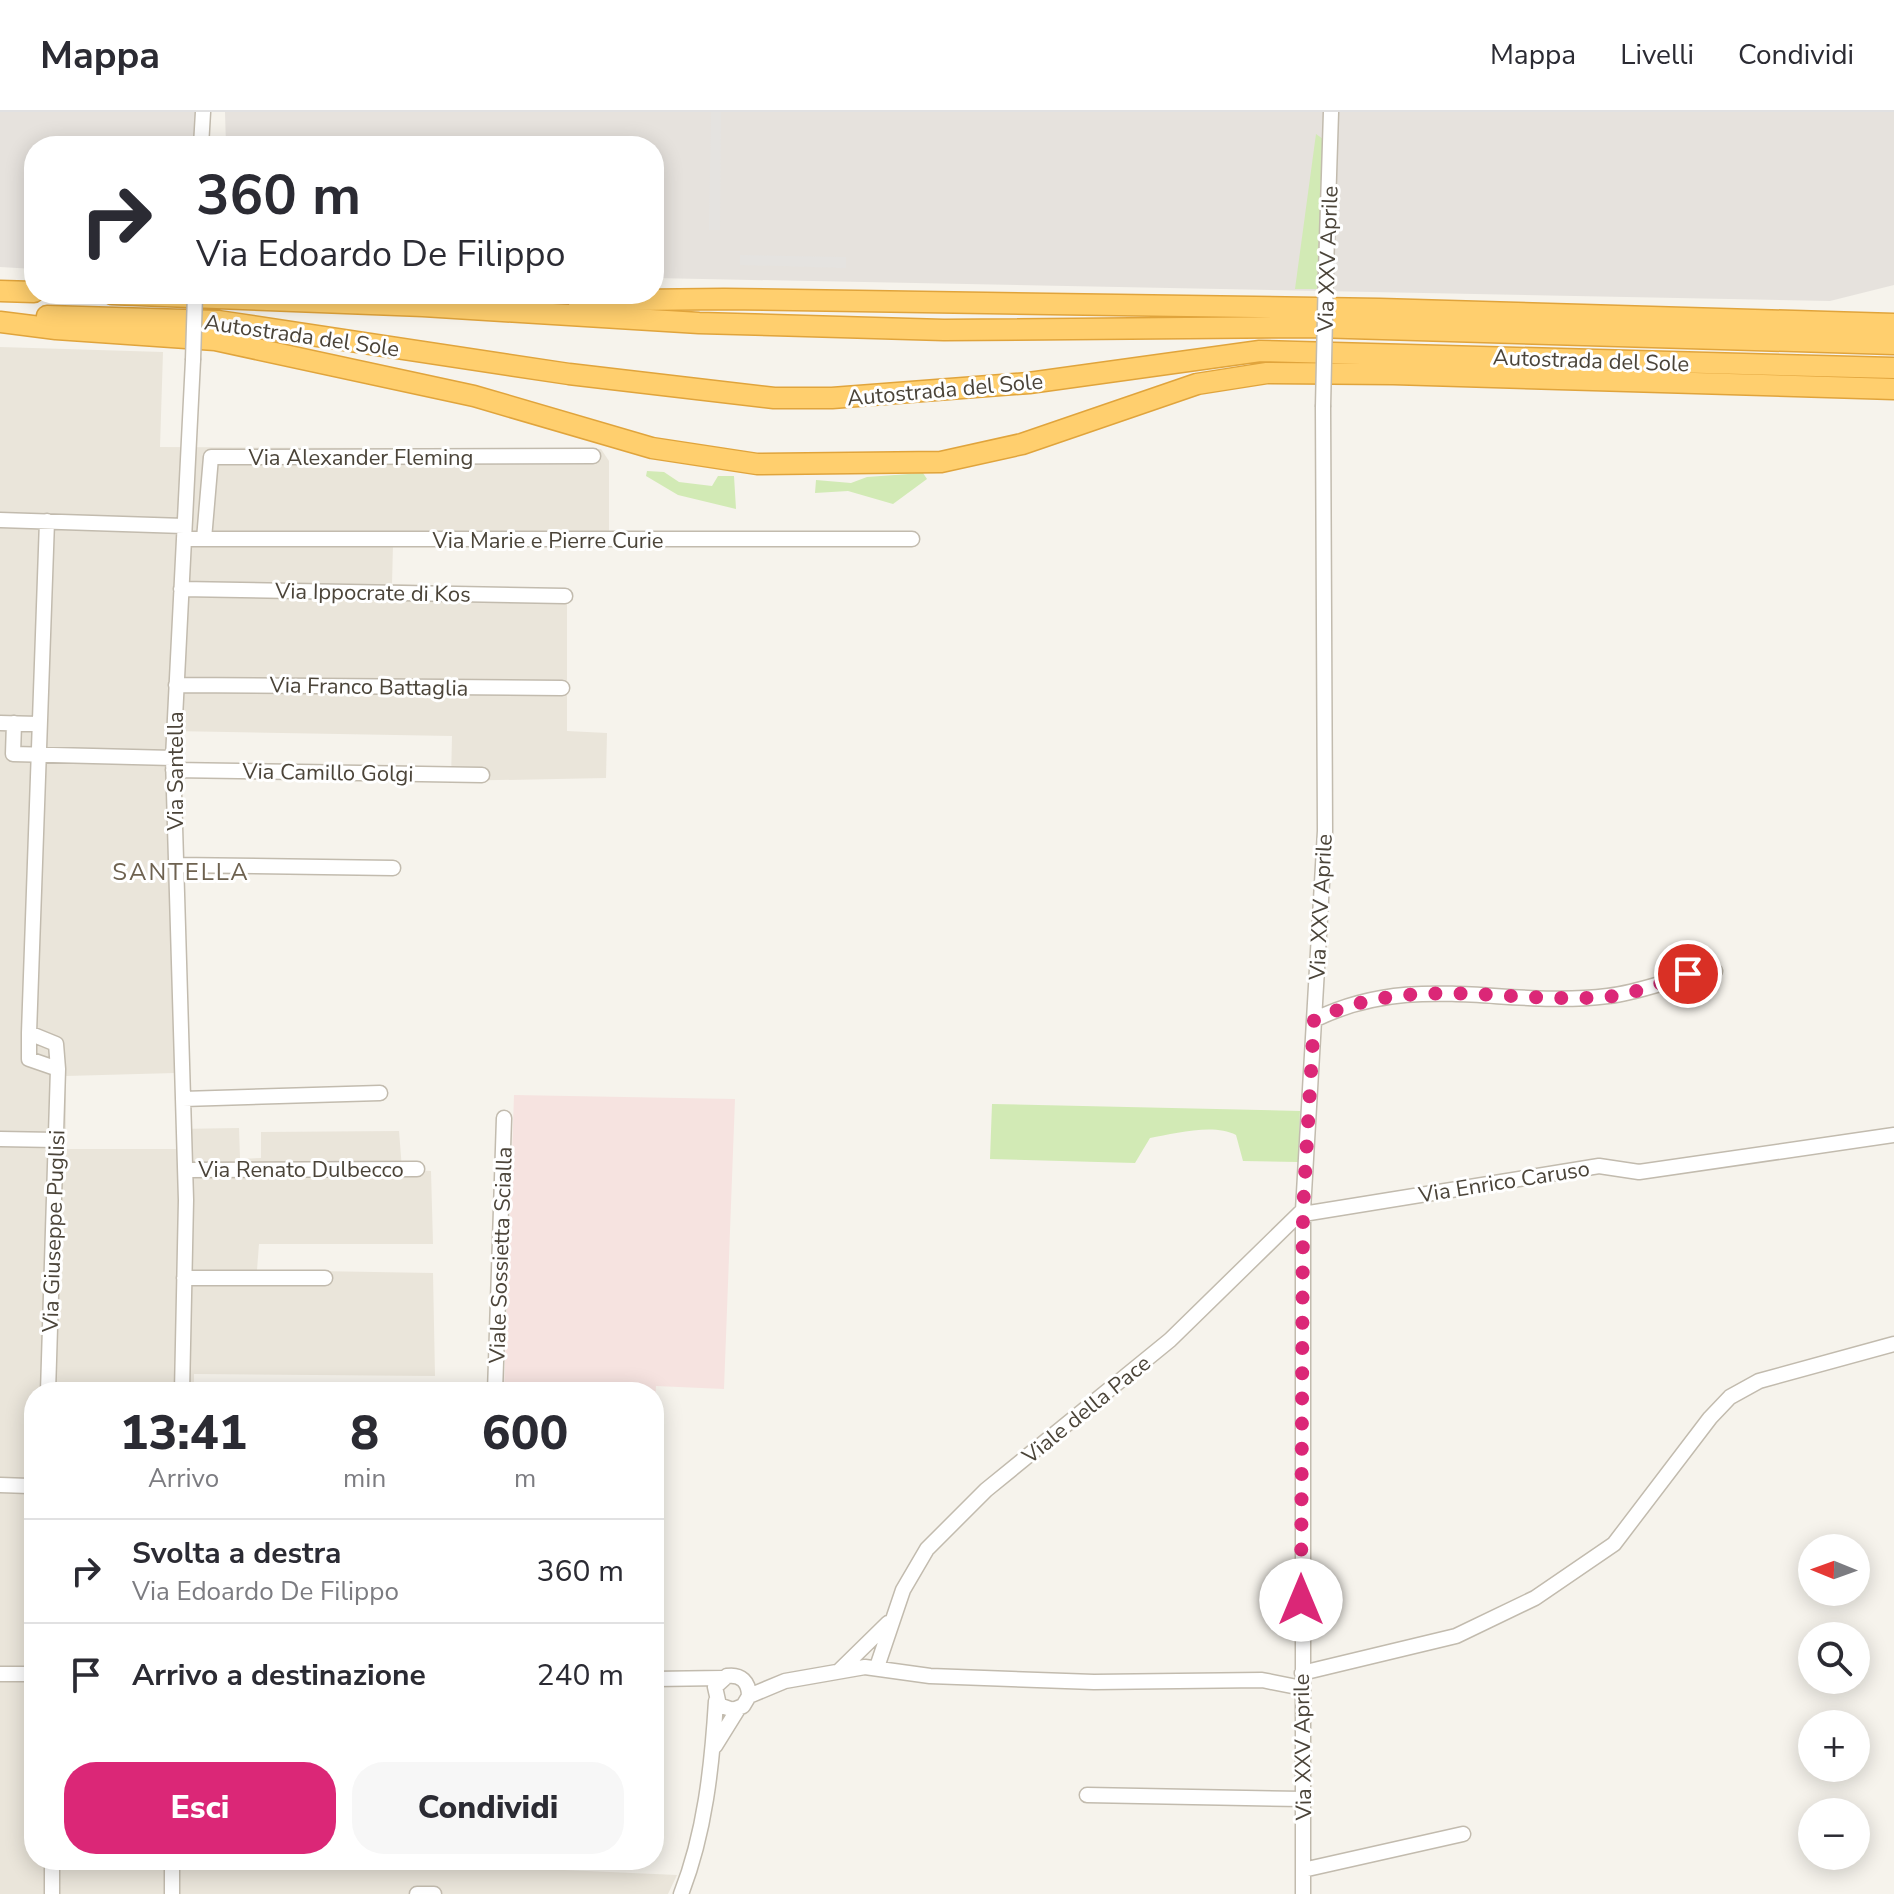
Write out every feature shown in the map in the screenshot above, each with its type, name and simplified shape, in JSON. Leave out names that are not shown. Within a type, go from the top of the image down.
[{"type":"highway","points":[[0,291],[24,292]]},
{"type":"highway","points":[[664,300],[1380,309],[1894,324]]},
{"type":"highway","name":"Autostrada del Sole","points":[[346,304],[699,323],[944,330],[1315,327],[1894,344]]},
{"type":"highway","points":[[534,312],[601,304]]},
{"type":"highway","name":"Autostrada del Sole","points":[[0,314],[218,321],[569,374],[774,398],[832,398],[1029,383],[1260,351],[1894,368]]},
{"type":"highway","points":[[0,322],[215,340],[474,396],[652,448],[757,464],[941,462],[1022,444],[1197,384],[1267,373],[1894,389]]},
{"type":"street","points":[[202,136],[203,112]]},
{"type":"street","name":"Via XXV Aprile","points":[[1303,1894],[1303,1212],[1325,831],[1323,407],[1331,112]]},
{"type":"street","name":"Via Santella","points":[[182,1382],[185,1170],[173,764],[195,304]]},
{"type":"street","name":"Via Alexander Fleming","points":[[204,539],[211,457],[593,456]]},
{"type":"street","name":"Via Marie e Pierre Curie","points":[[0,520],[184,532],[204,539],[912,539]]},
{"type":"street","points":[[29,1033],[56,1044],[58,1069],[29,1059],[29,1033],[36,755],[47,521]]},
{"type":"street","name":"Via Ippocrate di Kos","points":[[181,589],[565,596]]},
{"type":"street","name":"Via Franco Battaglia","points":[[176,685],[562,688]]},
{"type":"street","points":[[36,755],[13,754],[7,723],[38,724]]},
{"type":"street","name":"Via Camillo Golgi","points":[[36,755],[173,764],[482,775]]},
{"type":"street","points":[[176,865],[393,868]]},
{"type":"street","points":[[1314,1020],[1345,1005],[1395,994],[1609,996],[1688,974],[1715,971]]},
{"type":"street","name":"Via Giuseppe Puglisi","points":[[48,1382],[58,1069]]},
{"type":"street","points":[[183,1099],[380,1093]]},
{"type":"street","name":"Viale Sossietta Scialla","points":[[495,1382],[504,1118]]},
{"type":"street","name":"Via Enrico Caruso","points":[[1303,1212],[1599,1166],[1639,1172],[1894,1135]]},
{"type":"street","points":[[0,1139],[56,1140]]},
{"type":"street","name":"Via Renato Dulbecco","points":[[185,1170],[417,1169]]},
{"type":"street","name":"Viale della Pace","points":[[889,1622],[915,1566],[954,1521],[1170,1340],[1303,1212]]},
{"type":"street","points":[[184,1278],[325,1278]]},
{"type":"street","points":[[713,1750],[749,1696],[785,1681],[840,1670],[877,1667],[930,1676],[1094,1682],[1302,1680],[1456,1636],[1535,1598],[1614,1544],[1710,1418],[1730,1397],[1759,1381],[1894,1344]]},
{"type":"street","points":[[0,1485],[24,1486]]},
{"type":"street","points":[[877,1667],[889,1622]]},
{"type":"street","points":[[840,1670],[889,1622]]},
{"type":"street","points":[[0,1674],[24,1674]]},
{"type":"street","points":[[664,1679],[733,1675],[744,1680],[785,1681]]},
{"type":"street","points":[[681,1894],[692,1867],[713,1750],[715,1687],[722,1678]]},
{"type":"street","points":[[678,1679],[716,1699],[728,1710],[738,1709]]},
{"type":"street","points":[[744,1680],[749,1696]]},
{"type":"street","points":[[1087,1795],[1303,1799]]},
{"type":"street","points":[[1303,1870],[1463,1834]]},
{"type":"street","points":[[52,1870],[52,1894]]},
{"type":"street","points":[[172,1870],[172,1894]]},
{"type":"street","points":[[417,1894],[434,1894]]},
{"type":"shaded area","points":[[0,112],[211,112],[205,136],[24,136],[24,268],[0,267]]},
{"type":"shaded area","points":[[225,112],[1894,112],[1894,285],[1830,301],[664,278],[664,136],[226,136]]},
{"type":"shaded area","points":[[711,112],[721,112],[720,230],[709,230]]},
{"type":"shaded area","points":[[740,255],[846,257],[846,268],[740,265]]},
{"type":"shaded area","points":[[0,347],[163,352],[160,447],[601,449],[609,461],[609,545],[393,545],[392,584],[567,590],[567,731],[607,733],[606,778],[451,781],[452,736],[171,731],[175,1073],[66,1076],[66,1149],[176,1149],[176,1129],[239,1128],[240,1159],[261,1158],[261,1132],[399,1131],[402,1169],[431,1171],[433,1244],[259,1244],[257,1270],[433,1273],[435,1376],[194,1374],[194,1382],[24,1382],[24,1870],[564,1870],[677,1875],[668,1894],[0,1894]]},
{"type":"shaded area","points":[[514,1095],[735,1099],[724,1389],[664,1386],[664,1382],[504,1382]]},
{"type":"green space","points":[[1316,134],[1323,139],[1317,289],[1295,289]]},
{"type":"green space","points":[[647,471],[664,472],[679,482],[712,486],[718,476],[734,476],[736,509],[678,495],[646,476]]},
{"type":"green space","points":[[923,473],[927,479],[893,504],[848,491],[815,493],[816,480],[851,483],[867,477]]},
{"type":"green space","points":[[992,1104],[1300,1111],[1298,1162],[1243,1161],[1236,1135],[1216,1130],[1150,1138],[1135,1163],[990,1159]]},
{"type":"district","name":"SANTELLA","points":[[181,872]]},
{"type":"route","points":[[1301,1600],[1303,1210],[1314,1020],[1345,1005],[1395,994],[1609,996],[1688,974]]}]
